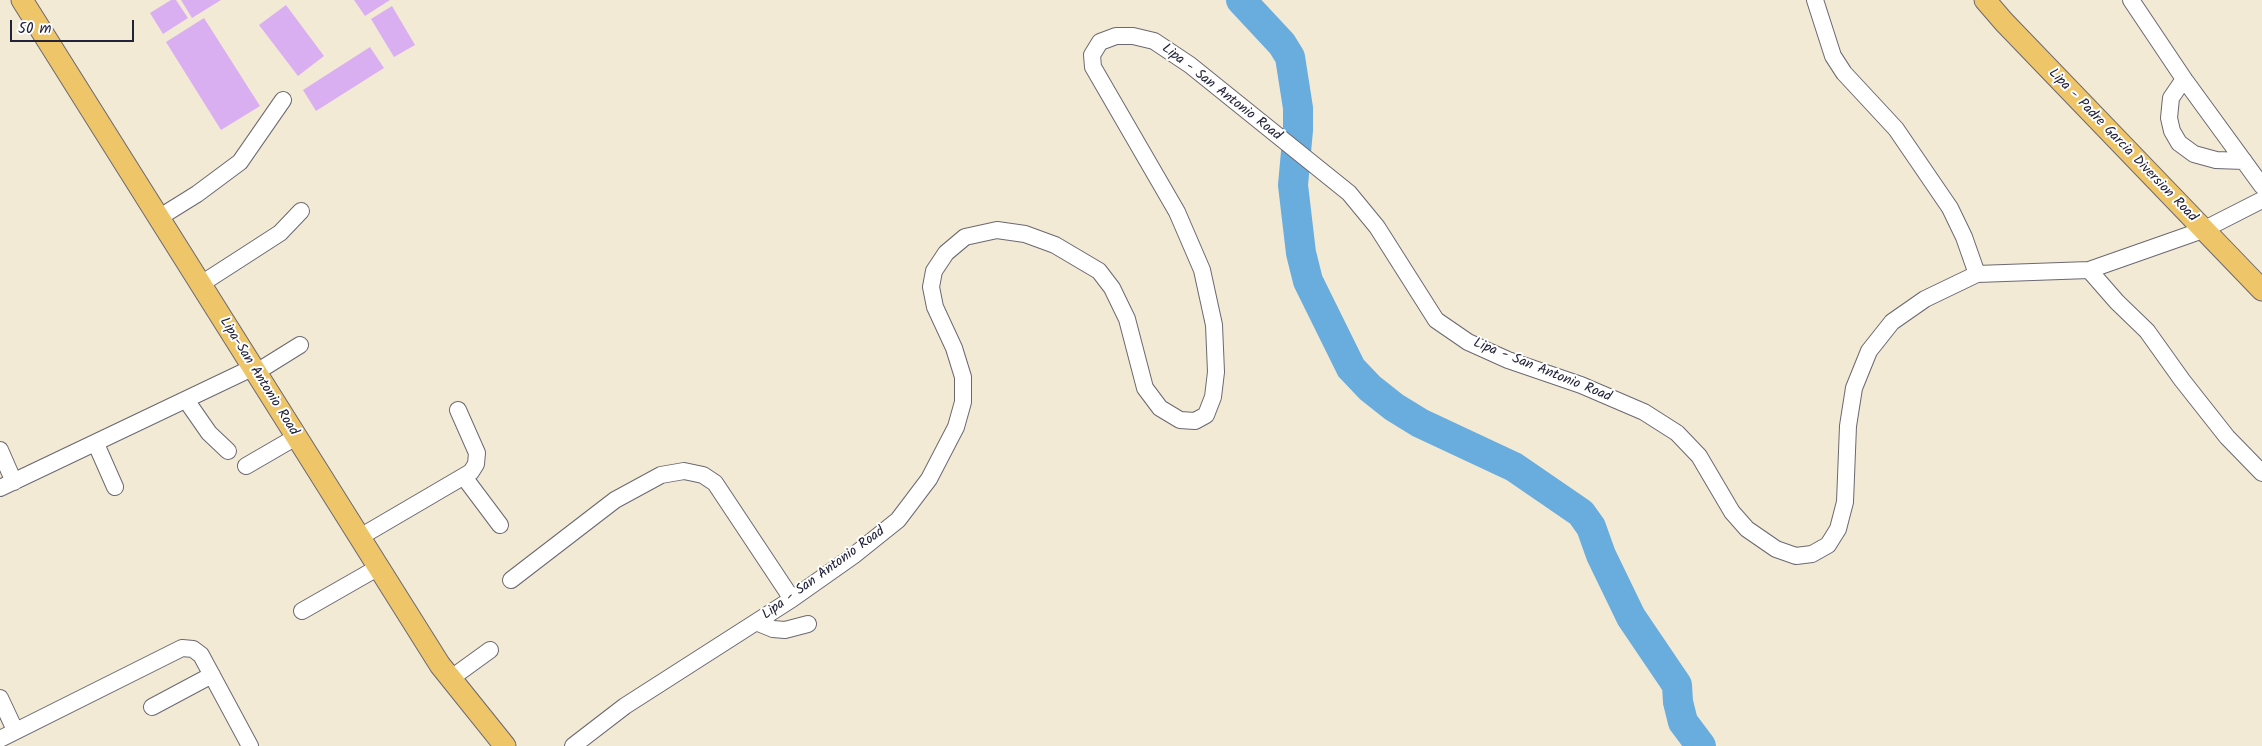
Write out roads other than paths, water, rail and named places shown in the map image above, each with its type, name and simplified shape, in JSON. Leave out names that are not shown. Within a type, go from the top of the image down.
[{"type":"main road","name":"Lipa-San Antonio Road","points":[[22,0],[160,217],[254,371],[450,679],[503,745]]},
{"type":"main road","name":"Lipa - Padre Garcia Diversion Road","points":[[1985,0],[2262,290]]},
{"type":"street","points":[[1815,0],[1833,56],[1844,73],[1896,130],[1950,208],[1964,237],[1977,274]]},
{"type":"street","points":[[2131,0],[2184,79],[2262,186]]},
{"type":"street","name":"Lipa - San Antonio Road","points":[[573,746],[625,706],[792,599],[898,520],[929,479],[956,427],[963,402],[963,377],[954,348],[935,306],[931,287],[934,271],[946,253],[965,237],[997,230],[1025,234],[1055,245],[1099,271],[1112,288],[1126,319],[1145,388],[1160,408],[1180,420],[1196,421],[1206,415],[1213,397],[1216,363],[1214,325],[1202,270],[1177,212],[1093,67],[1092,55],[1100,42],[1116,36],[1134,36],[1154,41],[1190,65],[1349,193],[1377,228],[1436,320],[1468,342],[1508,360],[1581,385],[1644,412],[1677,433],[1699,456],[1732,512],[1747,529],[1776,549],[1796,556],[1812,554],[1828,545],[1838,529],[1845,502],[1848,426],[1854,388],[1869,351],[1892,322],[1918,303],[1977,274],[2089,270],[2203,230],[2262,200]]},
{"type":"street","points":[[2184,79],[2171,98],[2169,118],[2172,131],[2179,143],[2194,154],[2216,160],[2244,161]]},
{"type":"street","points":[[160,217],[240,162],[283,100]]},
{"type":"street","points":[[201,284],[280,233],[300,211]]},
{"type":"street","points":[[2089,270],[2117,302],[2147,331],[2182,380],[2227,437],[2262,473]]},
{"type":"street","points":[[0,450],[7,485],[186,400],[254,371],[300,345]]},
{"type":"street","points":[[186,400],[208,433],[228,451]]},
{"type":"street","points":[[360,538],[471,472],[476,464],[478,453],[458,410]]},
{"type":"street","points":[[246,466],[296,436]]},
{"type":"street","points":[[96,444],[115,487]]},
{"type":"street","points":[[511,580],[615,500],[661,475],[684,471],[702,475],[715,483],[792,599]]},
{"type":"street","points":[[464,477],[500,525]]},
{"type":"street","points":[[302,611],[379,567]]},
{"type":"street","points":[[756,622],[773,629],[785,630],[808,624]]},
{"type":"street","points":[[0,739],[182,648],[193,649],[201,655],[250,746]]},
{"type":"street","points":[[450,679],[490,650]]},
{"type":"street","points":[[152,707],[212,675]]},
{"type":"street","points":[[0,698],[15,730]]},
{"type":"waterway","points":[[1241,0],[1282,44],[1290,57],[1298,108],[1293,185],[1301,253],[1308,281],[1351,368],[1370,388],[1394,407],[1420,423],[1514,467],[1581,513],[1591,527],[1601,555],[1631,617],[1677,685],[1678,702],[1683,722],[1701,746]]}]
